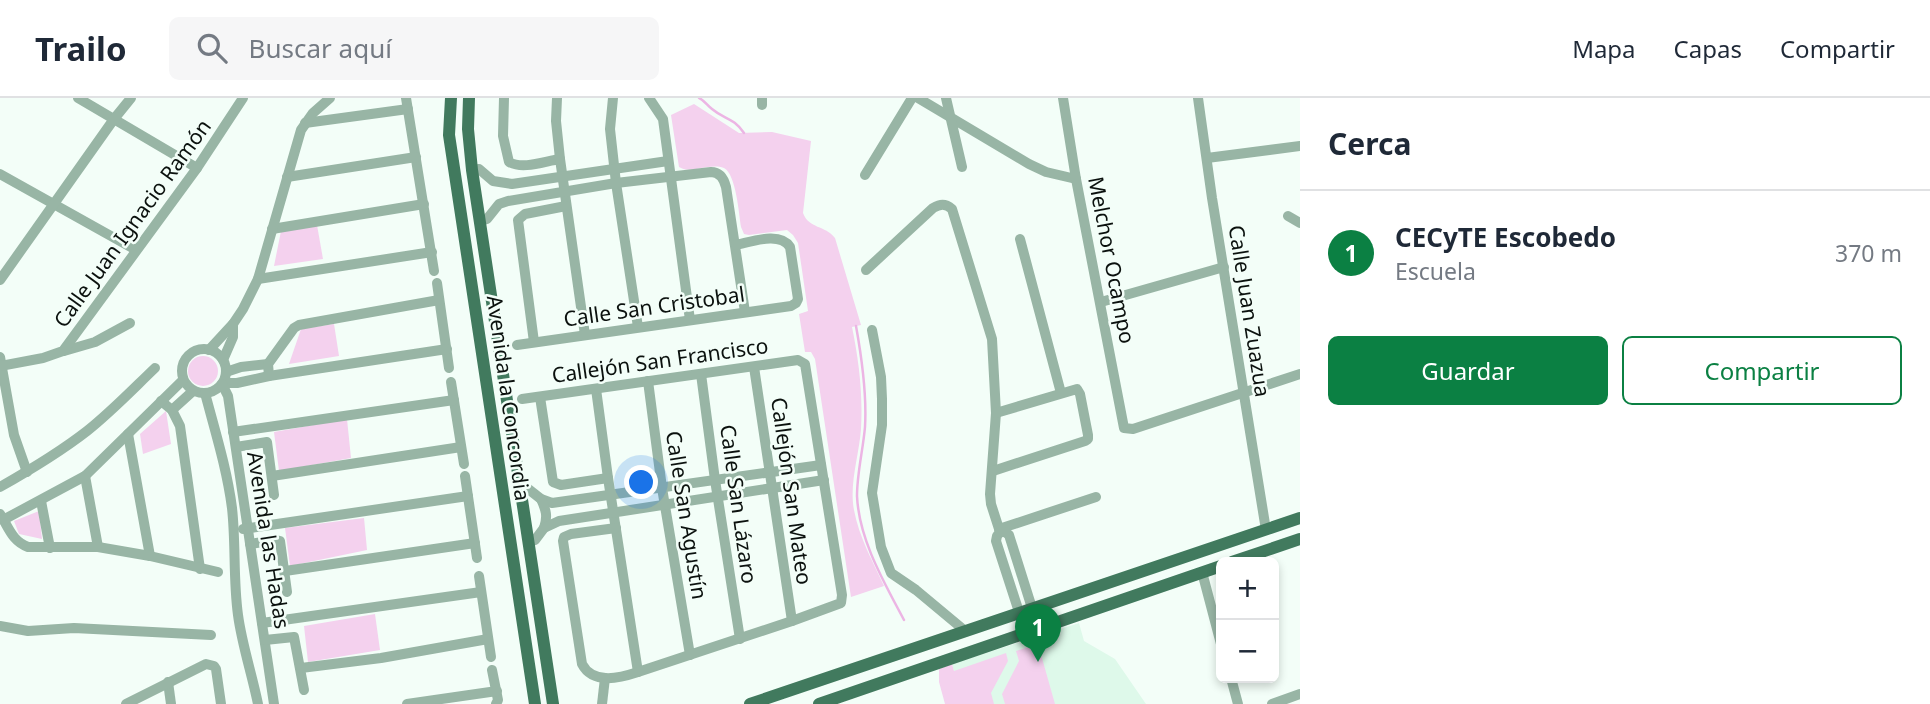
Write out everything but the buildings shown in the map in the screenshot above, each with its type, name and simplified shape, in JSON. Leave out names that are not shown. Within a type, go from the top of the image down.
[{"type":"main road","name":"Avenida la Concordia","points":[[450,98],[449,135],[535,704]]},
{"type":"main road","name":"Avenida la Concordia","points":[[469,98],[468,129],[472,170],[553,704]]},
{"type":"main road","points":[[456,173],[472,170]]},
{"type":"main road","points":[[464,223],[480,221]]},
{"type":"main road","points":[[503,492],[520,490]]},
{"type":"main road","points":[[750,704],[1300,518]]},
{"type":"main road","points":[[1247,557],[1300,539]]},
{"type":"main road","points":[[511,545],[529,542]]},
{"type":"main road","points":[[818,704],[1216,568]]},
{"type":"main road","points":[[530,671],[548,668]]},
{"type":"street","points":[[78,98],[197,168]]},
{"type":"street","points":[[0,280],[131,98]]},
{"type":"street","name":"Calle Juan Ignacio Ramón","points":[[0,363],[43,358],[63,351],[197,168],[243,98]]},
{"type":"street","points":[[209,349],[243,310],[258,279],[305,123],[330,98]]},
{"type":"street","points":[[504,98],[503,136],[509,162],[520,166],[560,159]]},
{"type":"street","points":[[557,98],[556,121],[562,176],[585,335]]},
{"type":"street","points":[[612,98],[610,129],[614,168],[638,327]]},
{"type":"street","points":[[649,98],[663,119],[690,320]]},
{"type":"street","points":[[865,176],[912,98]]},
{"type":"street","points":[[918,98],[1029,164],[1076,180]]},
{"type":"street","points":[[946,98],[962,167]]},
{"type":"street","name":"Melchor Ocampo","points":[[1063,98],[1076,180],[1125,429],[1133,429],[1245,392]]},
{"type":"street","name":"Calle Juan Zuazua","points":[[1198,98],[1266,530]]},
{"type":"street","points":[[305,123],[407,104],[435,271]]},
{"type":"street","points":[[1207,158],[1300,146]]},
{"type":"street","points":[[287,177],[416,157]]},
{"type":"street","points":[[472,170],[479,169],[494,181],[505,184],[668,161]]},
{"type":"street","points":[[480,221],[487,219],[499,204],[526,198],[616,183],[717,172],[726,184],[745,312]]},
{"type":"street","points":[[0,174],[136,250]]},
{"type":"street","points":[[543,179],[546,194]]},
{"type":"street","points":[[494,181],[499,204]]},
{"type":"street","points":[[523,182],[526,198]]},
{"type":"street","points":[[272,229],[424,204]]},
{"type":"street","points":[[866,270],[933,208],[943,204],[952,209],[992,339],[996,413],[990,494],[999,530],[996,538],[1019,612]]},
{"type":"street","points":[[534,342],[518,220],[525,214],[566,206]]},
{"type":"street","points":[[1288,216],[1300,223]]},
{"type":"street","points":[[1020,239],[1061,393]]},
{"type":"street","name":"Calle San Cristobal","points":[[517,345],[791,306],[796,303],[798,299],[790,247],[784,240],[736,245]]},
{"type":"street","points":[[258,279],[432,252]]},
{"type":"street","points":[[1101,302],[1224,267]]},
{"type":"street","points":[[437,283],[449,368]]},
{"type":"street","points":[[269,376],[268,364],[293,328],[299,324],[439,300]]},
{"type":"street","points":[[63,351],[95,342],[130,323]]},
{"type":"street","points":[[233,324],[233,337],[223,360],[209,349],[190,353],[181,370],[183,380],[193,391],[205,393],[217,389],[224,379],[241,366],[268,364]]},
{"type":"street","points":[[872,330],[881,377],[882,425],[872,493],[884,560],[891,573],[964,630]]},
{"type":"street","points":[[224,379],[234,383],[447,349]]},
{"type":"street","name":"Avenida las Hadas","points":[[223,360],[274,704]]},
{"type":"street","name":"Callejón San Francisco","points":[[522,399],[798,360],[806,365],[821,466]]},
{"type":"street","points":[[0,363],[14,435],[27,472]]},
{"type":"street","name":"Callejón San Mateo","points":[[754,367],[792,621]]},
{"type":"street","points":[[0,487],[27,472],[90,428],[155,368]]},
{"type":"street","name":"Calle San Lázaro","points":[[701,374],[740,639]]},
{"type":"street","points":[[1245,392],[1300,374]]},
{"type":"street","points":[[183,380],[85,477],[41,501],[2,517],[14,540],[28,547],[98,547],[218,572]]},
{"type":"street","name":"Calle San Agustín","points":[[648,381],[662,488],[690,655]]},
{"type":"street","points":[[451,382],[464,464]]},
{"type":"street","points":[[596,389],[638,672]]},
{"type":"street","points":[[993,471],[1088,439],[1077,389],[996,413]]},
{"type":"street","points":[[172,411],[193,391]]},
{"type":"street","name":"Avenida las Hadas","points":[[205,393],[230,493],[234,530],[233,575],[238,614],[258,704]]},
{"type":"street","points":[[540,397],[554,482],[561,485],[608,478]]},
{"type":"street","points":[[233,432],[454,400]]},
{"type":"street","points":[[161,401],[177,416],[180,426],[200,569]]},
{"type":"street","points":[[128,434],[150,556]]},
{"type":"street","points":[[236,447],[267,442],[274,495]]},
{"type":"street","points":[[272,476],[461,447]]},
{"type":"street","points":[[520,490],[527,488],[541,499],[552,503],[821,466],[842,601],[835,606],[740,639],[618,678],[605,678],[586,671],[582,664],[563,541],[568,535],[616,528]]},
{"type":"street","points":[[465,476],[477,558]]},
{"type":"street","points":[[85,477],[98,547]]},
{"type":"street","points":[[544,528],[555,521],[613,511],[824,480]]},
{"type":"street","points":[[234,530],[468,496]]},
{"type":"street","points":[[999,530],[1096,497]]},
{"type":"street","points":[[529,542],[535,540],[544,528],[547,518],[541,499]]},
{"type":"street","points":[[41,501],[50,548]]},
{"type":"street","points":[[571,501],[573,518]]},
{"type":"street","points":[[999,530],[1009,536],[1032,608]]},
{"type":"street","points":[[250,544],[280,541],[287,592]]},
{"type":"street","points":[[285,571],[475,542]]},
{"type":"street","points":[[1002,558],[1014,553]]},
{"type":"street","points":[[1202,572],[1216,624]]},
{"type":"street","points":[[479,576],[491,657]]},
{"type":"street","points":[[262,623],[481,592]]},
{"type":"street","points":[[0,626],[27,631],[74,628],[211,635]]},
{"type":"street","points":[[265,640],[294,637],[304,690]]},
{"type":"street","points":[[301,668],[380,658],[488,639]]},
{"type":"street","points":[[126,704],[202,665],[211,664],[216,669],[221,704]]},
{"type":"street","points":[[492,670],[497,691],[496,704]]},
{"type":"street","points":[[602,704],[605,678]]},
{"type":"street","points":[[168,682],[171,704]]},
{"type":"street","points":[[1232,683],[1238,704]]},
{"type":"street","points":[[407,704],[497,691]]},
{"type":"street","points":[[1272,704],[1300,694]]},
{"type":"shaded area","points":[[694,104],[739,133],[772,132],[811,141],[803,213],[809,222],[835,238],[861,325],[852,327],[861,403],[861,429],[853,480],[853,500],[859,530],[884,586],[851,597],[815,359],[811,352],[805,352],[799,314],[808,311],[798,243],[787,230],[744,234],[734,186],[724,168],[712,166],[690,170],[679,167],[671,115]]},
{"type":"shaded area","points":[[317,225],[323,259],[274,266],[281,231]]},
{"type":"shaded area","points":[[334,324],[339,356],[289,364],[301,329]]},
{"type":"shaded area","points":[[203,356],[214,360],[218,371],[214,382],[203,386],[192,382],[188,371],[192,360]]},
{"type":"shaded area","points":[[166,411],[171,444],[143,454],[140,434]]},
{"type":"shaded area","points":[[347,419],[351,458],[279,471],[274,432]]},
{"type":"shaded area","points":[[39,511],[42,539],[19,534],[14,521]]},
{"type":"shaded area","points":[[364,518],[367,550],[290,566],[285,528]]},
{"type":"shaded area","points":[[375,614],[380,650],[308,662],[304,626]]},
{"type":"shaded area","points":[[1079,623],[1084,641],[1115,659],[1146,704],[963,704],[952,664]]},
{"type":"shaded area","points":[[1038,644],[1055,704],[1005,704],[1002,694],[1019,661],[1016,651]]},
{"type":"shaded area","points":[[1006,653],[1008,661],[991,693],[994,704],[945,704],[939,682],[939,669],[952,664],[954,671]]},
{"type":"waterway","points":[[699,98],[736,124],[744,133]]},
{"type":"waterway","points":[[856,326],[865,402],[865,427],[857,487],[859,512],[867,545],[904,620]]},
{"type":"place","name":"CECyTE Escobedo","points":[[1038,662]]}]
